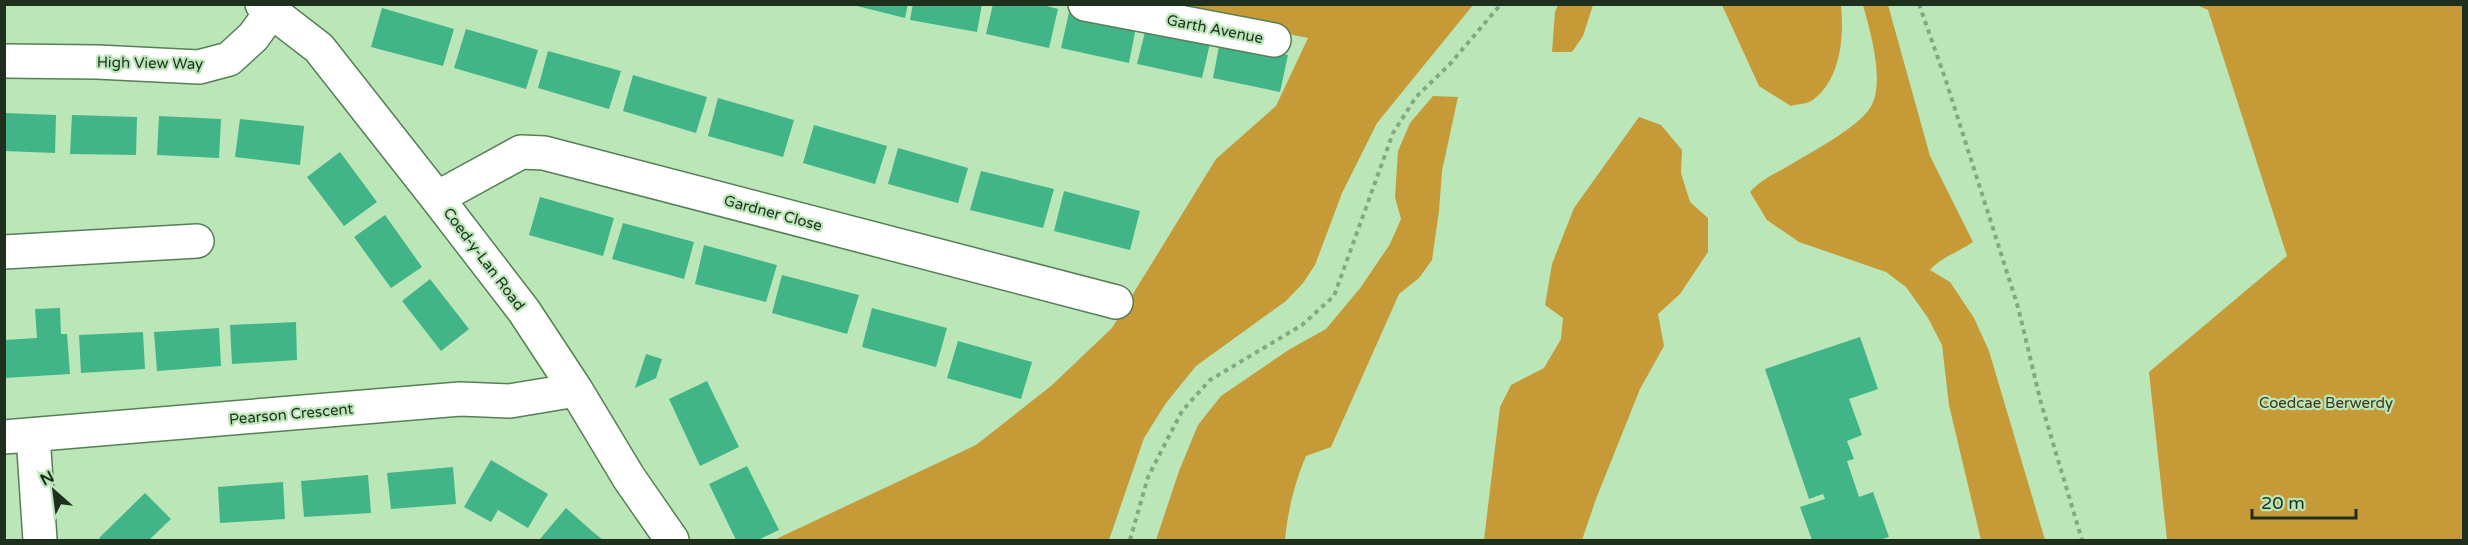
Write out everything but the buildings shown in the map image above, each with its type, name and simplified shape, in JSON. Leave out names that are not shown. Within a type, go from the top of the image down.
[{"type":"street","name":"Garth Avenue","points":[[1085,4],[1274,40]]},
{"type":"street","name":"High View Way","points":[[4,61],[98,62],[199,67],[229,59],[253,37],[267,8]]},
{"type":"street","name":"Coed-y-Lan Road","points":[[267,8],[319,48],[524,311],[576,390],[629,478],[672,540]]},
{"type":"street","name":"Gardner Close","points":[[437,198],[521,152],[544,153],[1116,302]]},
{"type":"street","points":[[4,252],[197,241]]},
{"type":"street","name":"Pearson Crescent","points":[[19,436],[460,399],[510,401],[576,390]]},
{"type":"street","points":[[19,436],[40,540]]},
{"type":"path","points":[[1131,540],[1148,477],[1182,411],[1210,380],[1302,325],[1334,296],[1393,134],[1416,97],[1450,64],[1500,4]]},
{"type":"path","points":[[1919,4],[1947,81],[2018,307],[2041,403],[2082,540]]},
{"type":"green space","points":[[1194,5],[1473,5],[1377,123],[1342,193],[1315,265],[1303,283],[1286,301],[1196,366],[1166,403],[1144,438],[1109,540],[774,540],[976,445],[1051,386],[1112,328],[1216,159],[1276,106],[1308,38],[1199,16]]},
{"type":"green space","points":[[1558,5],[1593,5],[1583,36],[1572,52],[1552,52],[1555,12]]},
{"type":"green space","points":[[1722,5],[1841,5],[1841,44],[1830,81],[1811,101],[1791,106],[1759,86]]},
{"type":"green space","points":[[1863,5],[1888,5],[1930,156],[1973,242],[1930,270],[1950,282],[1974,318],[1989,351],[2045,540],[1981,540],[1949,405],[1942,345],[1928,318],[1906,287],[1886,272],[1799,242],[1767,220],[1750,192],[1766,179],[1856,123],[1870,108],[1875,98],[1877,71],[1873,42]]},
{"type":"green space","name":"Coedcae Berwerdy","points":[[2197,5],[2463,5],[2463,540],[2167,540],[2149,372],[2287,256],[2208,10]]},
{"type":"green space","points":[[1433,96],[1458,97],[1442,171],[1432,260],[1419,278],[1399,294],[1331,447],[1306,456],[1292,497],[1285,540],[1156,540],[1179,471],[1198,425],[1221,396],[1290,349],[1326,329],[1361,287],[1390,244],[1401,219],[1395,197],[1398,151],[1410,123]]},
{"type":"green space","points":[[1639,117],[1661,125],[1682,150],[1681,173],[1690,202],[1708,218],[1708,252],[1680,294],[1658,314],[1664,346],[1640,389],[1582,540],[1484,540],[1500,407],[1511,385],[1544,368],[1561,339],[1563,318],[1545,305],[1552,264],[1574,208]]}]
